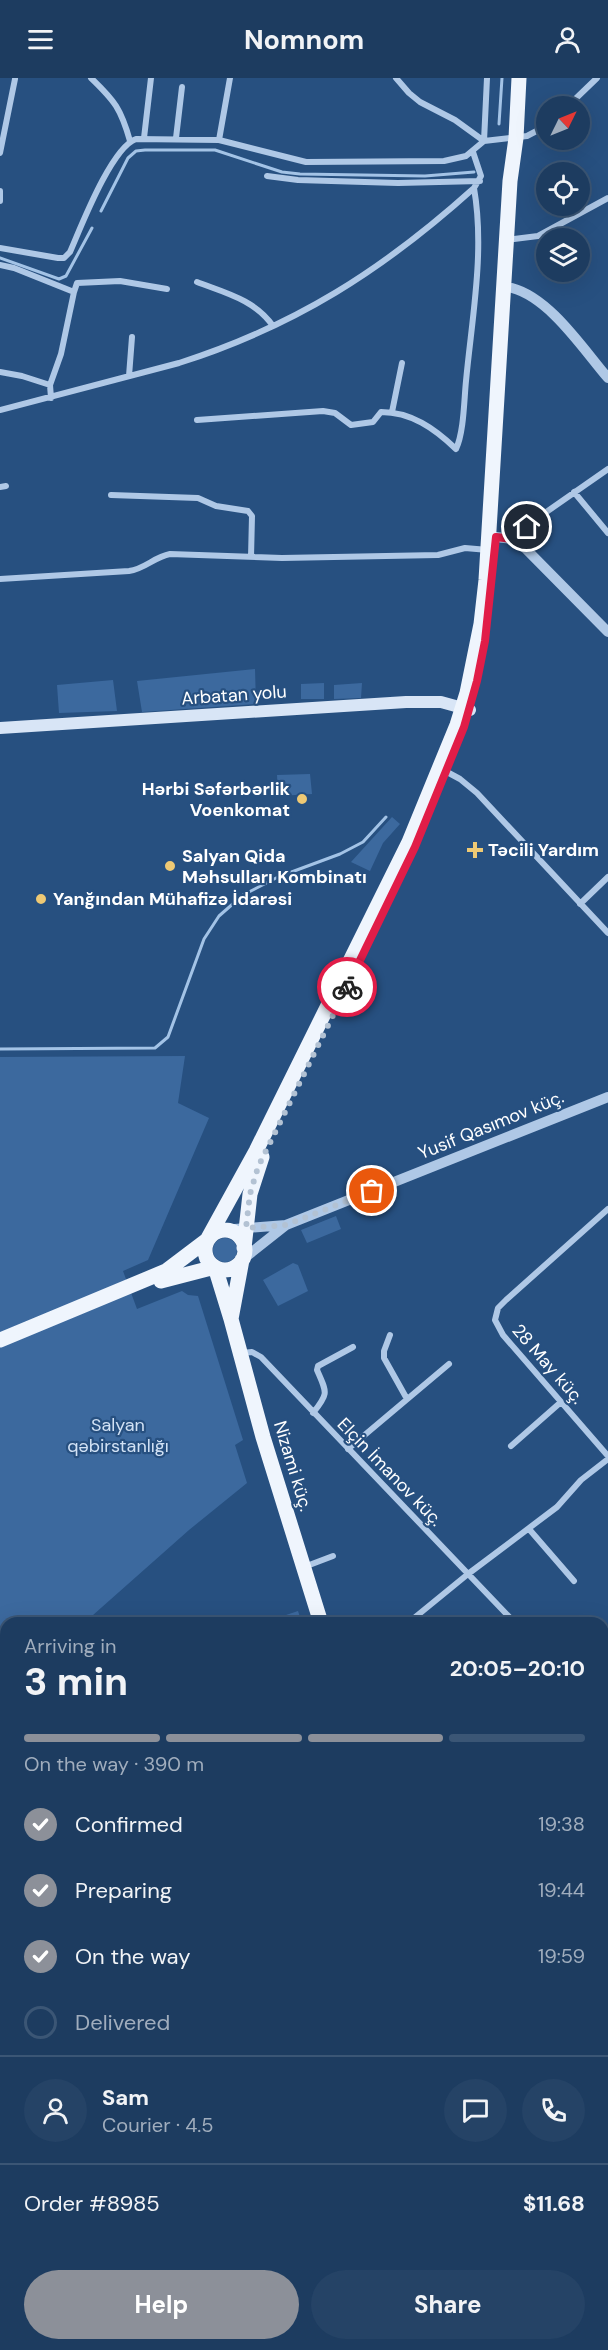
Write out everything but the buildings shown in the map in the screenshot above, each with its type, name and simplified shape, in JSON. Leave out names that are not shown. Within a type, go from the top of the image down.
[{"type":"main road","points":[[231,1319],[243,1254],[250,1194],[261,1159],[406,865],[447,772],[488,625],[512,288],[519,78]]},
{"type":"main road","points":[[215,1267],[210,1263],[205,1252],[207,1240],[256,1151],[387,888],[466,709],[481,624],[488,550],[510,182],[516,138]]},
{"type":"main road","name":"Arbatan yolu","points":[[0,728],[406,702],[441,702],[466,709]]},
{"type":"main road","points":[[0,1340],[166,1271],[211,1235],[222,1230],[239,1237],[243,1254],[238,1264],[227,1269],[215,1267],[175,1276],[0,1347]]},
{"type":"main road","name":"Nizami küç.","points":[[215,1267],[319,1617]]},
{"type":"street","points":[[91,78],[111,97],[119,109],[130,141]]},
{"type":"street","points":[[144,138],[151,78]]},
{"type":"street","points":[[219,140],[230,78]]},
{"type":"street","points":[[396,78],[420,102],[455,120],[484,141]]},
{"type":"street","points":[[484,141],[487,78]]},
{"type":"street","points":[[578,96],[597,78]]},
{"type":"street","points":[[0,153],[15,79]]},
{"type":"street","points":[[176,138],[182,87]]},
{"type":"street","points":[[0,248],[64,258],[70,252],[100,186],[130,141],[144,138],[219,140],[306,162],[444,161],[473,152],[484,141],[516,138],[536,132]]},
{"type":"street","points":[[0,410],[206,354],[299,314],[379,265],[434,224],[474,188],[480,181],[480,170],[473,152]]},
{"type":"street","points":[[267,176],[298,180],[398,183],[480,181]]},
{"type":"street","points":[[197,420],[323,411],[335,413],[351,425],[373,422],[381,412],[393,412],[430,427],[456,448],[463,410],[478,247],[474,188]]},
{"type":"street","points":[[0,191],[0,201]]},
{"type":"street","points":[[514,239],[538,236],[608,198]]},
{"type":"street","points":[[0,265],[14,268],[74,292]]},
{"type":"street","points":[[51,398],[50,385],[61,354],[77,283],[120,281],[167,289]]},
{"type":"street","points":[[197,282],[247,301],[262,312],[273,326]]},
{"type":"street","points":[[512,288],[524,291],[544,306],[608,378]]},
{"type":"street","points":[[129,376],[132,337]]},
{"type":"street","points":[[393,412],[402,363]]},
{"type":"street","points":[[0,372],[50,385]]},
{"type":"street","points":[[513,539],[608,468]]},
{"type":"street","points":[[574,492],[608,533]]},
{"type":"street","points":[[111,495],[198,498],[216,506],[248,511],[252,516],[251,557]]},
{"type":"street","points":[[496,537],[513,539],[532,554],[608,632]]},
{"type":"street","points":[[0,579],[129,571],[144,568],[157,558],[170,554],[251,557],[438,555],[465,548],[488,550]]},
{"type":"street","points":[[447,772],[477,793],[608,933]]},
{"type":"street","points":[[580,904],[608,877]]},
{"type":"street","name":"Yusif Qasımov küç.","points":[[286,1225],[608,1096]]},
{"type":"street","name":"28 May küç.","points":[[607,1212],[506,1300],[495,1315],[497,1327],[502,1335],[608,1458]]},
{"type":"street","points":[[222,1230],[286,1225]]},
{"type":"street","points":[[243,1254],[286,1225]]},
{"type":"street","points":[[390,1335],[384,1358],[407,1399]]},
{"type":"street","points":[[313,1413],[326,1398],[326,1390],[317,1370],[318,1366],[353,1347]]},
{"type":"street","name":"Elçin İmanov küç.","points":[[240,1353],[257,1353],[508,1617]]},
{"type":"street","points":[[348,1449],[449,1364]]},
{"type":"street","points":[[511,1446],[561,1402]]},
{"type":"street","points":[[415,1617],[557,1507],[581,1480],[608,1458]]},
{"type":"street","points":[[529,1528],[574,1581]]},
{"type":"street","points":[[303,1568],[333,1556]]},
{"type":"green space","points":[[255,669],[256,704],[142,712],[137,681]]},
{"type":"green space","points":[[113,680],[117,711],[59,713],[57,685]]},
{"type":"green space","points":[[324,683],[324,699],[301,699],[301,684]]},
{"type":"green space","points":[[362,683],[361,698],[334,699],[334,685]]},
{"type":"green space","points":[[310,774],[312,794],[278,796],[277,775]]},
{"type":"green space","points":[[392,817],[400,824],[383,843],[370,871],[351,862]]},
{"type":"green space","name":"Salyan qəbirstanlığı","points":[[185,1056],[178,1103],[209,1118],[148,1260],[123,1271],[137,1309],[182,1291],[188,1295],[198,1296],[243,1440],[235,1445],[247,1483],[189,1530],[91,1617],[0,1617],[0,1057]]},
{"type":"green space","points":[[336,1216],[341,1229],[307,1243],[301,1230]]},
{"type":"green space","points":[[225,1238],[230,1239],[236,1245],[236,1255],[230,1261],[225,1262],[220,1261],[214,1255],[213,1250],[214,1245],[220,1239]]},
{"type":"green space","points":[[293,1263],[298,1265],[308,1291],[278,1306],[263,1280]]},
{"type":"green space","points":[[298,1611],[300,1617],[280,1617]]},
{"type":"waterway","points":[[499,124],[502,78]]},
{"type":"waterway","points":[[101,211],[128,158],[136,151],[145,150],[215,150],[282,172],[300,174],[425,176],[474,172]]},
{"type":"waterway","points":[[0,258],[59,279],[66,276],[92,228]]},
{"type":"waterway","points":[[0,1049],[155,1048],[168,1037],[204,939],[219,916],[243,895],[278,877],[340,854],[363,842],[386,817]]},
{"type":"way so far","points":[[347,987],[258,1167],[250,1194],[246,1228],[286,1225],[372,1191]]},
{"type":"place","name":"Hərbi Səfərbərlik Voenkomat","points":[[302,799]]},
{"type":"place","name":"Təcili Yardım","points":[[475,850]]},
{"type":"place","name":"Salyan Qida Məhsulları Kombinatı","points":[[170,866]]},
{"type":"place","name":"Yanğından Mühafizə İdarəsi","points":[[41,899]]},
{"type":"route","points":[[347,987],[415,847],[464,727],[477,681],[488,625],[496,537],[513,539],[527,527]]}]
